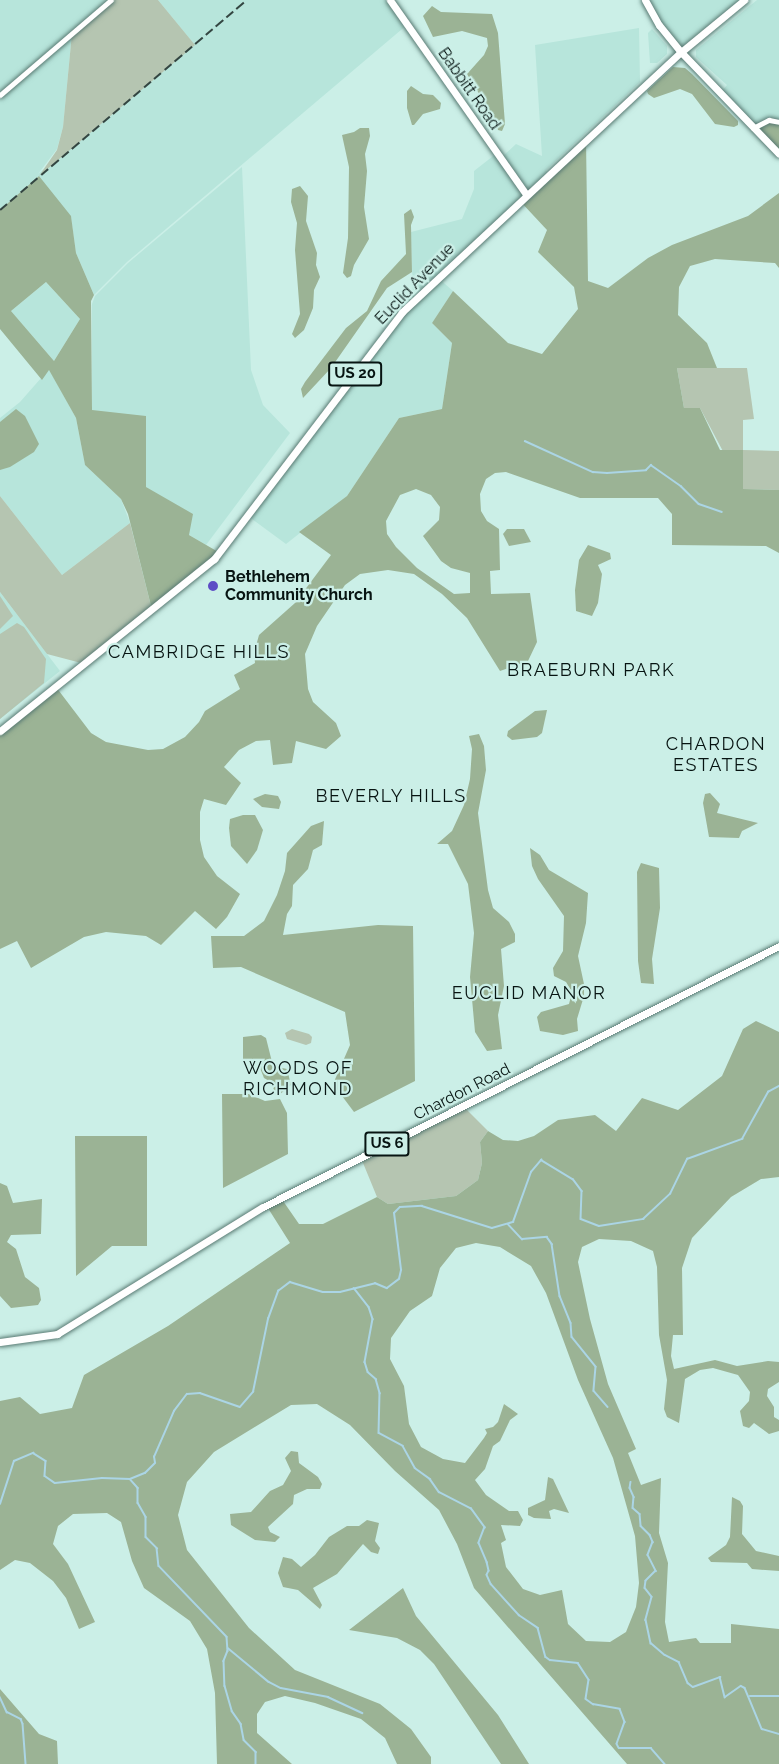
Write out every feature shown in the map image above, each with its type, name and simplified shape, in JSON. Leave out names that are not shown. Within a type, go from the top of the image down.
[{"type":"main road","name":"Babbitt Road","points":[[390,0],[526,194]]},
{"type":"main road","points":[[645,0],[659,25],[681,52],[779,154]]},
{"type":"main road","name":"Euclid Avenue","points":[[0,731],[214,559],[402,312],[681,52],[744,0]]},
{"type":"main road","name":"Chardon Road","points":[[0,1342],[57,1334],[263,1207],[779,946]]},
{"type":"street","points":[[0,95],[111,0]]},
{"type":"street","points":[[753,128],[769,120],[779,122]]},
{"type":"shaded area","points":[[0,0],[111,0],[72,33],[63,127],[57,149],[38,174],[194,44],[158,0],[390,0],[408,24],[127,262],[94,295],[76,253],[71,217],[39,177],[0,210]]},
{"type":"shaded area","points":[[111,0],[158,0],[195,45],[39,176],[57,150],[63,127],[72,33]]},
{"type":"shaded area","points":[[645,0],[744,0],[681,52]]},
{"type":"shaded area","points":[[757,0],[779,0],[779,122],[753,128],[721,92],[727,85],[696,57],[696,50]]},
{"type":"shaded area","points":[[432,6],[441,12],[492,14],[498,33],[505,124],[502,131],[498,130],[496,122],[467,74],[484,55],[488,46],[487,38],[462,31],[433,37],[423,16]]},
{"type":"shaded area","points":[[639,28],[640,82],[546,170],[548,174],[437,277],[453,291],[432,323],[452,343],[442,409],[399,418],[347,496],[286,544],[248,516],[413,301],[411,232],[462,219],[474,189],[474,171],[497,153],[501,158],[516,144],[542,156],[535,45]]},
{"type":"shaded area","points":[[652,29],[667,46],[667,54],[657,63],[650,63],[648,33]]},
{"type":"shaded area","points":[[673,67],[685,68],[692,74],[738,121],[738,125],[734,127],[715,124],[692,94],[680,89],[654,98],[648,94],[647,91]]},
{"type":"shaded area","points":[[411,86],[423,94],[433,95],[441,103],[440,109],[423,114],[414,125],[412,125],[407,108],[407,91]]},
{"type":"shaded area","points":[[779,122],[779,154],[753,128],[760,123]]},
{"type":"shaded area","points":[[360,128],[369,128],[370,136],[365,154],[367,171],[364,207],[369,239],[354,265],[351,276],[347,278],[343,273],[348,238],[349,167],[342,135]]},
{"type":"shaded area","points":[[586,140],[588,281],[608,288],[648,258],[672,245],[748,216],[779,193],[779,268],[775,263],[715,259],[690,266],[679,287],[678,315],[707,343],[717,368],[677,368],[684,408],[700,408],[720,450],[743,450],[743,489],[779,490],[779,553],[766,546],[672,545],[672,514],[658,498],[580,498],[506,472],[495,473],[486,479],[480,494],[481,511],[487,521],[499,529],[500,570],[490,571],[491,594],[530,593],[537,642],[528,661],[500,671],[467,618],[442,594],[414,574],[388,570],[360,574],[345,585],[317,626],[305,654],[308,689],[313,702],[336,723],[341,736],[326,749],[296,741],[292,763],[273,765],[270,740],[256,741],[239,750],[224,767],[241,783],[226,805],[204,799],[200,812],[200,840],[204,857],[217,876],[240,894],[227,917],[216,929],[195,911],[161,945],[146,936],[106,932],[84,937],[31,968],[17,941],[0,949],[0,731],[56,687],[91,733],[106,742],[148,750],[163,749],[185,737],[199,722],[205,711],[240,689],[234,675],[255,663],[254,653],[259,635],[295,603],[331,555],[299,532],[347,496],[399,418],[442,409],[452,343],[432,323],[453,291],[508,343],[542,354],[578,309],[574,287],[538,252],[547,230],[519,200]],"holes":[[[416,489],[431,495],[440,507],[439,520],[423,536],[441,561],[451,568],[470,573],[470,593],[454,594],[417,568],[396,547],[387,534],[386,521],[400,495]]]},
{"type":"shaded area","points":[[242,167],[251,370],[263,405],[290,433],[206,545],[141,506],[92,411],[92,304],[95,296],[128,263]]},
{"type":"shaded area","points":[[39,176],[71,216],[76,253],[94,295],[91,301],[92,410],[146,416],[146,487],[193,514],[189,535],[220,553],[152,610],[128,514],[121,499],[85,465],[76,418],[49,370],[42,380],[0,329],[0,210]],"holes":[[[46,282],[80,319],[54,361],[11,311]]]},
{"type":"shaded area","points":[[300,186],[308,196],[306,221],[317,253],[316,265],[320,277],[314,290],[313,308],[304,330],[295,338],[292,334],[300,314],[295,250],[297,223],[291,202],[292,189]]},
{"type":"shaded area","points":[[411,209],[414,217],[411,225],[412,272],[387,288],[331,368],[303,398],[301,389],[305,382],[346,328],[367,311],[381,281],[406,254],[404,214]]},
{"type":"shaded area","points":[[46,282],[80,319],[54,361],[11,311]]},
{"type":"shaded area","points":[[677,368],[747,368],[754,419],[743,420],[743,450],[779,451],[779,490],[743,489],[700,408],[684,408]]},
{"type":"shaded area","points":[[49,369],[76,418],[85,465],[121,499],[130,523],[62,575],[0,496],[0,418],[20,402]]},
{"type":"shaded area","points":[[16,409],[25,416],[39,444],[34,452],[10,467],[0,470],[0,422]]},
{"type":"shaded area","points":[[0,496],[62,575],[130,523],[152,610],[85,664],[47,654],[0,592]]},
{"type":"shaded area","points":[[507,529],[524,529],[531,542],[509,546],[503,534]]},
{"type":"shaded area","points":[[588,545],[610,553],[611,559],[598,565],[602,574],[598,603],[592,616],[576,611],[575,590],[579,560]]},
{"type":"shaded area","points":[[0,592],[60,671],[0,719]]},
{"type":"shaded area","points":[[0,596],[13,616],[0,629]]},
{"type":"shaded area","points":[[17,623],[24,627],[46,659],[44,683],[0,719],[0,634]]},
{"type":"shaded area","points":[[547,710],[542,733],[537,737],[512,740],[507,736],[508,731],[535,711]]},
{"type":"shaded area","points":[[479,734],[484,746],[486,770],[478,813],[488,890],[493,908],[509,922],[515,934],[515,942],[501,949],[504,986],[498,1015],[502,1049],[487,1051],[475,1032],[470,977],[474,933],[468,884],[448,844],[437,844],[452,831],[464,805],[470,779],[472,749],[469,736]]},
{"type":"shaded area","points":[[710,793],[720,804],[717,813],[758,823],[742,831],[739,838],[709,837],[703,803],[705,794]]},
{"type":"shaded area","points":[[265,794],[278,796],[281,802],[279,809],[262,807],[253,799]]},
{"type":"shaded area","points":[[243,815],[255,815],[263,830],[257,850],[247,864],[231,846],[229,828],[230,819]]},
{"type":"shaded area","points":[[324,821],[322,845],[313,850],[308,869],[293,885],[292,906],[287,914],[283,935],[378,925],[413,926],[415,1081],[354,1112],[333,1084],[350,1045],[345,1012],[241,967],[213,968],[211,936],[244,936],[264,921],[277,895],[285,871],[287,853],[311,826]]},
{"type":"shaded area","points":[[530,848],[540,855],[549,870],[588,893],[586,923],[578,956],[584,996],[577,1019],[578,1031],[563,1035],[540,1031],[537,1017],[541,1012],[569,1004],[572,992],[566,982],[554,976],[553,968],[563,951],[564,916],[538,879],[532,866]]},
{"type":"shaded area","points":[[641,863],[659,868],[660,908],[652,959],[654,984],[641,983],[638,961],[637,872]]},
{"type":"shaded area","points":[[756,1021],[779,1032],[779,1177],[761,1179],[731,1197],[692,1238],[682,1268],[683,1335],[673,1335],[671,1356],[674,1369],[715,1360],[737,1366],[768,1361],[779,1362],[779,1382],[768,1389],[767,1396],[774,1407],[774,1417],[779,1420],[779,1431],[769,1434],[754,1423],[749,1428],[743,1426],[740,1411],[749,1401],[750,1392],[738,1375],[713,1368],[700,1370],[685,1379],[679,1423],[667,1417],[664,1409],[667,1380],[659,1335],[657,1267],[653,1251],[631,1241],[599,1239],[582,1247],[578,1262],[590,1319],[608,1384],[636,1449],[628,1453],[641,1485],[661,1478],[659,1533],[668,1563],[665,1622],[669,1642],[696,1638],[700,1643],[731,1643],[731,1624],[779,1629],[779,1764],[627,1764],[474,1588],[457,1544],[439,1510],[395,1471],[350,1425],[317,1404],[291,1405],[214,1452],[187,1482],[178,1515],[187,1550],[249,1628],[295,1670],[380,1704],[411,1729],[431,1757],[431,1764],[397,1764],[385,1738],[361,1719],[315,1703],[285,1696],[265,1702],[257,1714],[257,1733],[292,1764],[217,1764],[215,1693],[207,1649],[190,1621],[144,1588],[132,1561],[121,1522],[107,1513],[73,1514],[58,1526],[53,1544],[68,1564],[95,1622],[79,1629],[66,1598],[53,1581],[30,1563],[15,1560],[0,1570],[0,1401],[20,1397],[40,1414],[72,1408],[84,1375],[168,1326],[290,1243],[266,1205],[281,1198],[299,1224],[323,1224],[377,1197],[388,1204],[456,1196],[478,1180],[482,1163],[480,1142],[488,1131],[503,1140],[518,1141],[534,1136],[558,1120],[595,1115],[616,1131],[642,1098],[678,1110],[722,1076],[743,1029]],"holes":[[[476,1243],[500,1247],[531,1266],[546,1293],[578,1380],[613,1458],[635,1536],[639,1583],[636,1607],[626,1632],[610,1642],[586,1641],[568,1624],[562,1590],[540,1595],[523,1589],[506,1567],[501,1543],[506,1540],[501,1525],[520,1526],[523,1520],[518,1511],[509,1511],[486,1495],[475,1480],[485,1469],[493,1446],[500,1441],[510,1420],[518,1414],[504,1404],[498,1422],[493,1427],[485,1429],[487,1433],[465,1463],[443,1459],[421,1447],[409,1424],[404,1386],[390,1359],[391,1338],[410,1311],[432,1296],[440,1268],[456,1248]]]},
{"type":"shaded area","points":[[292,1029],[309,1034],[312,1037],[311,1043],[306,1045],[287,1039],[285,1033]]},
{"type":"shaded area","points":[[261,1035],[266,1038],[273,1066],[287,1069],[291,1085],[279,1095],[274,1094],[273,1083],[264,1078],[258,1063],[243,1061],[243,1037]]},
{"type":"shaded area","points":[[222,1094],[249,1094],[265,1101],[280,1099],[287,1113],[288,1154],[223,1188]]},
{"type":"shaded area","points":[[463,1106],[488,1131],[480,1142],[482,1163],[478,1180],[456,1196],[388,1204],[377,1197],[361,1158]]},
{"type":"shaded area","points":[[75,1136],[147,1136],[147,1246],[112,1246],[76,1276]]},
{"type":"shaded area","points":[[0,1183],[7,1186],[13,1203],[42,1199],[41,1234],[11,1235],[7,1242],[16,1249],[25,1277],[39,1288],[41,1300],[38,1305],[11,1308],[0,1296]]},
{"type":"shaded area","points":[[291,1451],[298,1452],[299,1463],[318,1477],[322,1484],[320,1489],[307,1489],[294,1495],[293,1504],[268,1527],[270,1532],[280,1537],[275,1542],[255,1540],[231,1525],[230,1514],[251,1512],[270,1491],[283,1485],[291,1471],[285,1458]]},
{"type":"shaded area","points":[[548,1477],[553,1479],[569,1513],[554,1509],[549,1511],[551,1519],[534,1518],[528,1515],[528,1508],[545,1500]]},
{"type":"shaded area","points":[[732,1497],[740,1501],[743,1506],[742,1534],[756,1551],[779,1556],[779,1571],[752,1569],[747,1563],[711,1562],[708,1558],[726,1545],[730,1537]]},
{"type":"shaded area","points":[[367,1520],[379,1523],[375,1541],[380,1548],[378,1554],[371,1552],[363,1544],[337,1574],[313,1588],[322,1605],[320,1609],[298,1590],[283,1587],[278,1573],[283,1557],[292,1559],[301,1567],[315,1555],[329,1537],[347,1526],[359,1526]]},
{"type":"shaded area","points":[[403,1588],[416,1616],[498,1715],[529,1764],[501,1764],[434,1664],[420,1650],[397,1638],[349,1630]]},
{"type":"shaded area","points":[[0,1689],[39,1734],[57,1741],[58,1764],[0,1764]]},
{"type":"waterway","points":[[525,441],[593,472],[646,470],[651,465],[681,486],[699,504],[722,512]]},
{"type":"waterway","points":[[0,1504],[14,1461],[33,1453],[46,1461],[45,1476],[55,1483],[102,1478],[130,1479],[145,1473],[155,1463],[154,1457],[174,1411],[187,1394],[200,1393],[240,1407],[253,1392],[268,1319],[278,1291],[290,1282],[323,1292],[340,1292],[375,1283],[387,1288],[399,1279],[401,1270],[394,1213],[400,1207],[422,1206],[492,1228],[513,1222],[531,1172],[541,1160],[573,1179],[582,1191],[581,1219],[599,1226],[643,1219],[670,1194],[687,1159],[742,1139],[768,1092],[779,1086]]},
{"type":"waterway","points":[[508,1224],[522,1239],[547,1237],[552,1244],[560,1296],[571,1323],[572,1337],[596,1367],[594,1391],[608,1407]]},
{"type":"waterway","points":[[354,1288],[369,1307],[373,1319],[365,1362],[368,1372],[376,1379],[380,1393],[379,1433],[403,1446],[415,1468],[430,1479],[439,1492],[471,1508],[485,1527],[479,1543],[487,1562],[489,1571],[487,1575],[491,1584],[519,1615],[538,1628],[546,1657],[550,1660],[578,1663],[589,1680],[586,1699],[593,1704],[620,1709],[625,1722],[617,1744],[619,1748],[651,1748],[665,1764]]},
{"type":"waterway","points":[[130,1479],[138,1488],[138,1503],[146,1517],[146,1537],[157,1548],[159,1566],[227,1637],[228,1651],[224,1661],[225,1686],[232,1711],[241,1724],[244,1740],[256,1752],[256,1764]]},
{"type":"waterway","points":[[631,1482],[630,1488],[634,1497],[633,1508],[640,1514],[641,1526],[653,1542],[648,1555],[656,1571],[646,1581],[645,1588],[652,1597],[646,1620],[651,1643],[665,1655],[679,1662],[688,1683],[693,1687],[720,1677],[725,1697],[741,1686],[745,1688],[762,1729],[779,1734]]},
{"type":"waterway","points":[[228,1648],[269,1682],[281,1688],[328,1697],[362,1713]]},
{"type":"waterway","points":[[750,1696],[779,1696]]},
{"type":"waterway","points":[[0,1697],[7,1712],[21,1719],[23,1724],[26,1764]]},
{"type":"railway","points":[[0,210],[247,0]]},
{"type":"place","name":"Bethlehem Community Church","points":[[213,586]]},
{"type":"district","name":"CAMBRIDGE HILLS","points":[[199,652]]},
{"type":"district","name":"BRAEBURN PARK","points":[[591,670]]},
{"type":"district","name":"CHARDON ESTATES","points":[[716,756]]},
{"type":"district","name":"BEVERLY HILLS","points":[[391,796]]},
{"type":"district","name":"EUCLID MANOR","points":[[529,993]]},
{"type":"district","name":"WOODS OF RICHMOND","points":[[298,1079]]}]
